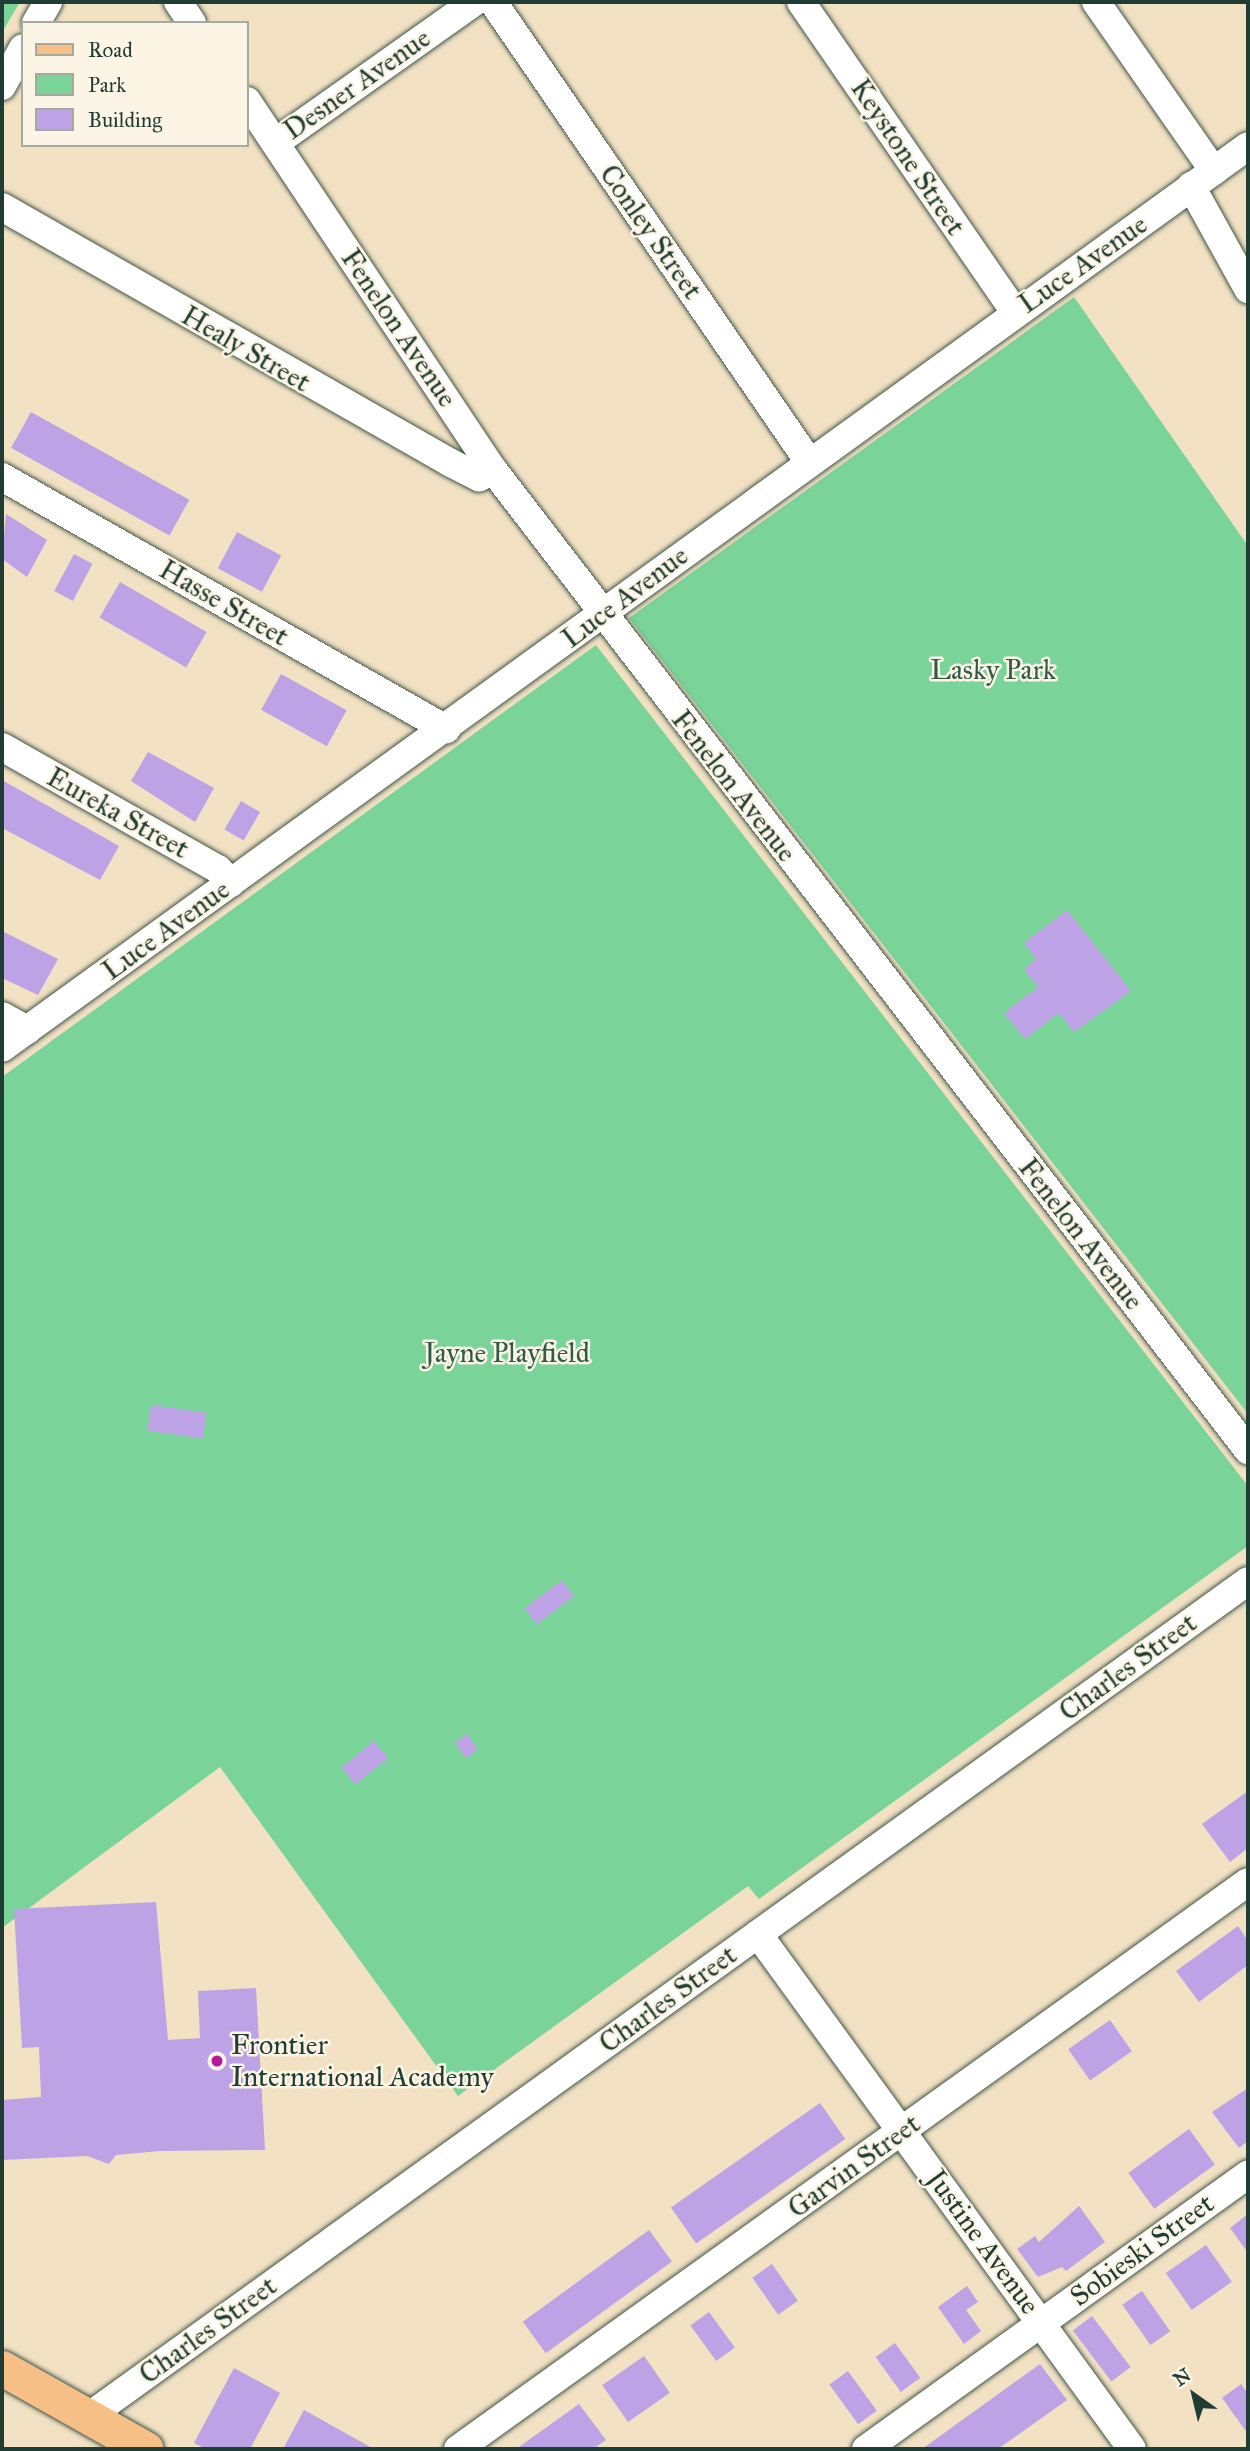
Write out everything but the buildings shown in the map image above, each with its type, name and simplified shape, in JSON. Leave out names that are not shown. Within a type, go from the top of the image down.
[{"type":"main road","points":[[2,2368],[146,2449]]},
{"type":"street","points":[[37,21],[48,2]]},
{"type":"street","points":[[178,2],[191,21]]},
{"type":"street","name":"Desner Avenue","points":[[275,143],[474,2]]},
{"type":"street","name":"Conley Street","points":[[493,2],[809,462]]},
{"type":"street","name":"Keystone Street","points":[[802,2],[1015,312]]},
{"type":"street","points":[[1096,2],[1203,178],[1248,289]]},
{"type":"street","points":[[2,86],[21,52]]},
{"type":"street","name":"Fenelon Avenue","points":[[248,102],[494,471],[1248,1450]]},
{"type":"street","name":"Luce Avenue","points":[[2,1048],[446,729],[1015,312],[1248,146]]},
{"type":"street","name":"Healy Street","points":[[2,208],[459,468],[479,477],[494,471]]},
{"type":"street","name":"Hasse Street","points":[[2,477],[446,729]]},
{"type":"street","name":"Eureka Street","points":[[2,747],[218,869],[231,884]]},
{"type":"street","points":[[2,1016],[27,1030]]},
{"type":"street","name":"Charles Street","points":[[88,2417],[1248,1581]]},
{"type":"street","name":"Garvin Street","points":[[458,2449],[1248,1882]]},
{"type":"street","name":"Justine Avenue","points":[[758,1934],[1132,2449]]},
{"type":"street","name":"Sobieski Street","points":[[866,2449],[1248,2174]]},
{"type":"green space","points":[[2,2],[20,2],[4,29],[2,28]]},
{"type":"green space","name":"Lasky Park","points":[[1074,297],[1248,546],[1248,1414],[629,618]]},
{"type":"green space","name":"Jayne Playfield","points":[[596,645],[1248,1486],[1248,1546],[759,1899],[748,1886],[458,2096],[220,1767],[2,1928],[2,1077]]},
{"type":"place","name":"Frontier International Academy","points":[[217,2061]]}]
